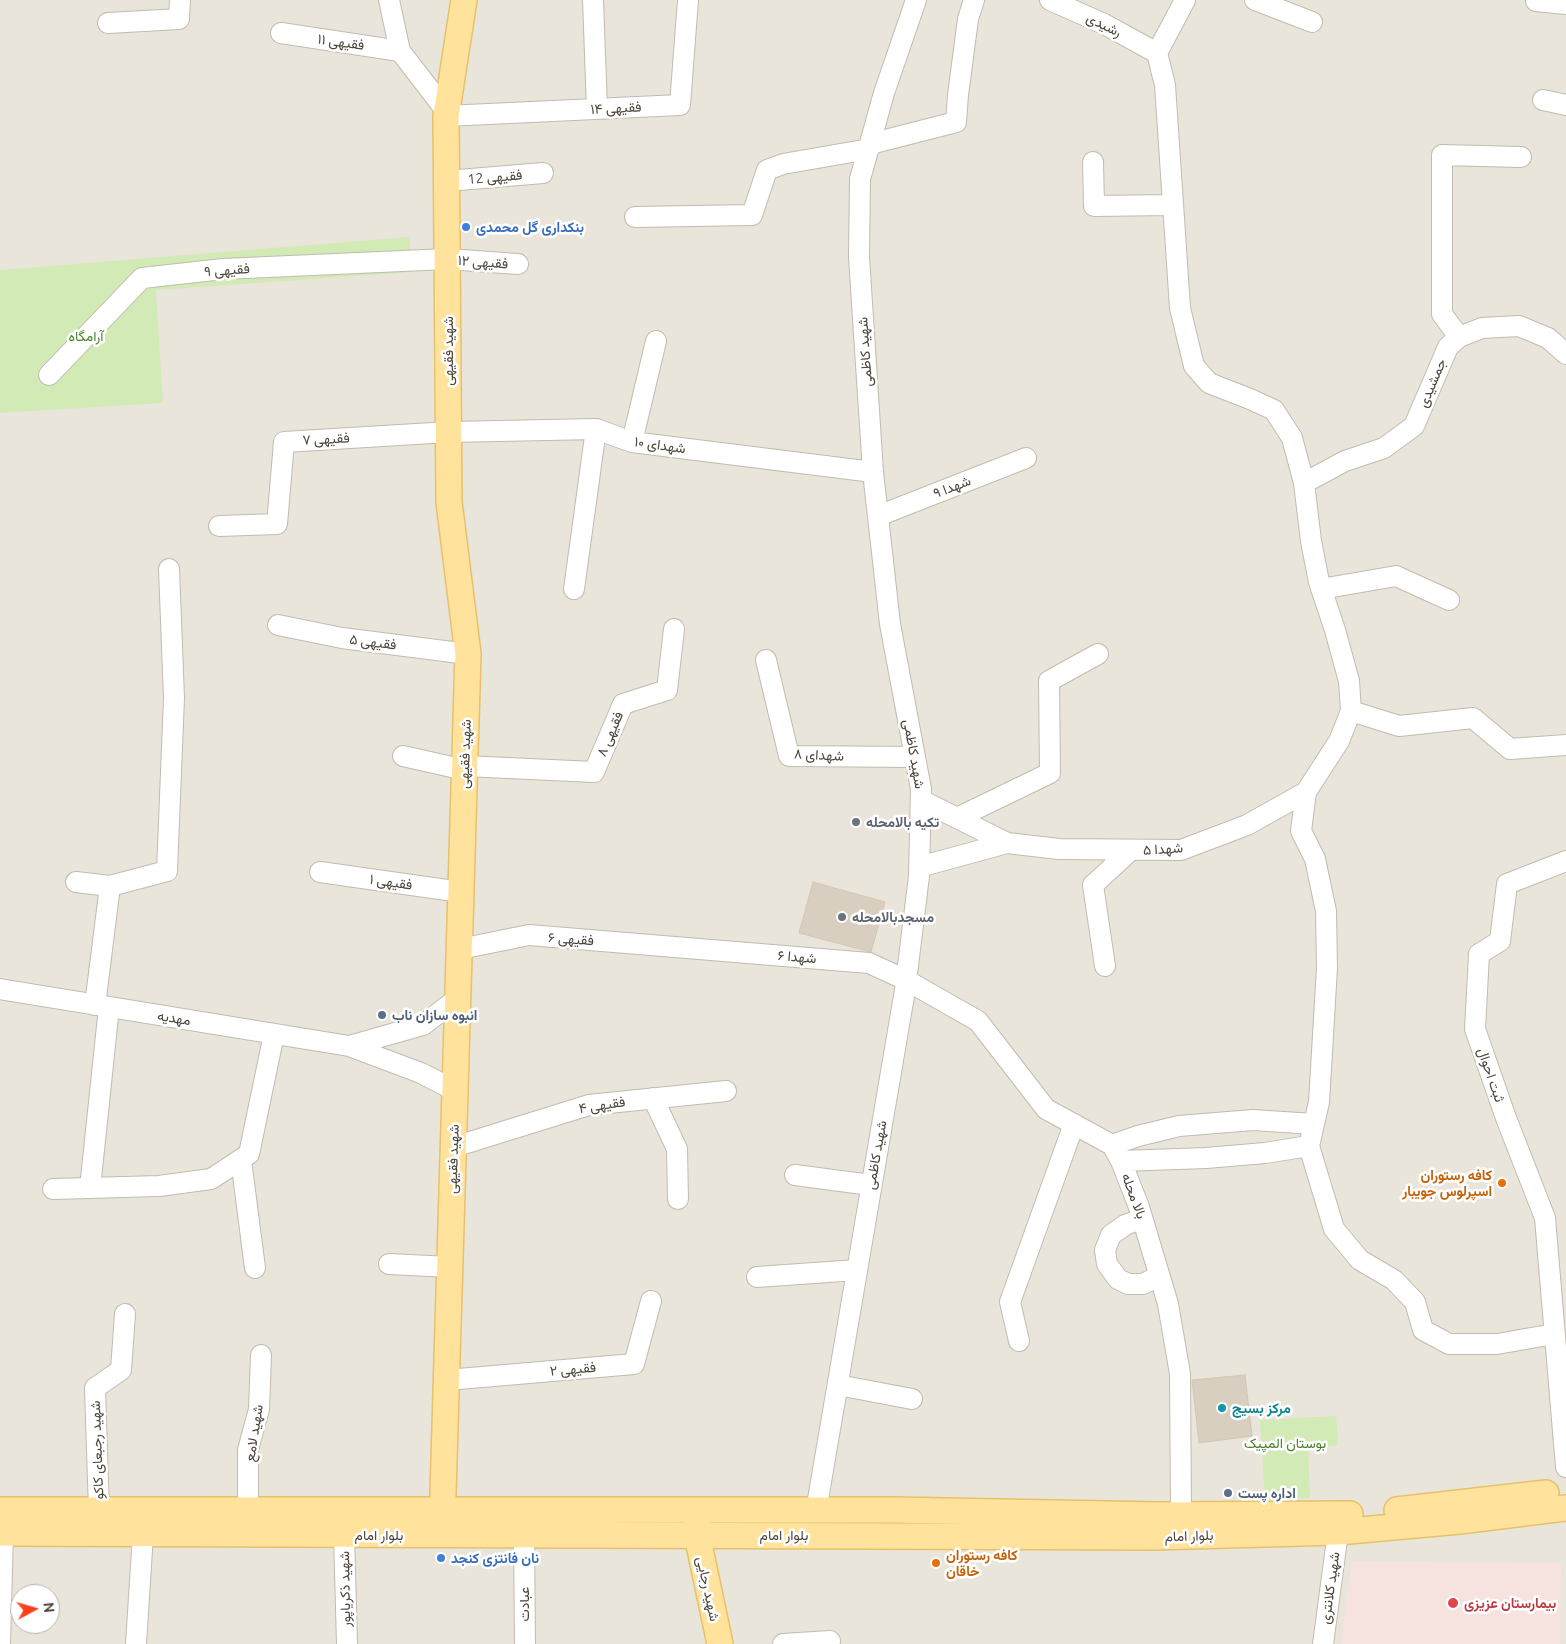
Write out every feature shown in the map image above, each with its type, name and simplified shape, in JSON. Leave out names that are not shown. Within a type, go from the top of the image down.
[{"type":"main road","name":"شهید فقیهی","points":[[442,1523],[468,654],[449,502],[447,114],[464,0]]},
{"type":"main road","name":"بلوار امام","points":[[1,1526],[143,1534],[344,1535],[442,1523],[524,1535],[697,1523],[816,1510],[1181,1515],[1338,1523],[1566,1491]]},
{"type":"main road","name":"بلوار امام","points":[[1,1526],[99,1510],[248,1511],[442,1523],[697,1523],[1156,1537],[1338,1523],[1460,1521],[1566,1508]]},
{"type":"main road","name":"شهید رجایی","points":[[697,1523],[720,1644]]},
{"type":"street","points":[[108,23],[179,19],[180,0]]},
{"type":"street","points":[[389,0],[400,51],[447,114]]},
{"type":"street","points":[[593,0],[597,109]]},
{"type":"street","name":"فقیهی ۱۴","points":[[447,114],[680,105],[688,0]]},
{"type":"street","name":"شهید کاظمی","points":[[816,1510],[906,980],[919,868],[921,789],[890,624],[873,472],[859,258],[860,179],[884,93],[916,0]]},
{"type":"street","points":[[635,217],[752,216],[767,170],[783,164],[870,146],[956,122],[968,19],[974,0]]},
{"type":"street","name":"رشیدی","points":[[1050,0],[1104,24],[1157,53]]},
{"type":"street","points":[[1185,0],[1157,53],[1165,86],[1180,308],[1194,366],[1209,383],[1274,410],[1292,438],[1304,483],[1311,541],[1321,589],[1349,681],[1351,711],[1339,740],[1306,792],[1301,831],[1315,859],[1326,911],[1327,968],[1319,1102],[1309,1146],[1334,1229],[1360,1260],[1394,1280],[1415,1302],[1423,1330],[1450,1344],[1497,1344],[1560,1329],[1566,1468]]},
{"type":"street","points":[[1255,0],[1312,22]]},
{"type":"street","points":[[1536,0],[1566,4]]},
{"type":"street","name":"فقیهی ۱۱","points":[[281,33],[400,51]]},
{"type":"street","points":[[1543,100],[1566,104]]},
{"type":"street","points":[[1521,157],[1442,155],[1442,314],[1459,337],[1482,328],[1519,326],[1548,338],[1566,354]]},
{"type":"street","points":[[1093,162],[1094,206],[1172,205]]},
{"type":"street","name":"فقیهی 12","points":[[447,181],[544,173]]},
{"type":"street","name":"فقیهی ۱۲","points":[[447,259],[518,264]]},
{"type":"street","name":"فقیهی ۹","points":[[49,375],[142,278],[223,270],[447,259]]},
{"type":"street","name":"جمشیدی","points":[[1304,483],[1345,461],[1384,448],[1414,426],[1448,347],[1459,337]]},
{"type":"street","points":[[632,442],[656,341]]},
{"type":"street","points":[[574,589],[596,430]]},
{"type":"street","name":"شهدای ۱۰","points":[[449,432],[596,430],[632,442],[873,472]]},
{"type":"street","name":"فقیهی ۷","points":[[219,526],[277,524],[284,442],[449,432]]},
{"type":"street","name":"شهدا ۹","points":[[878,516],[1026,458]]},
{"type":"street","points":[[76,882],[110,886],[168,871],[174,698],[169,569]]},
{"type":"street","points":[[1321,589],[1396,576],[1449,600]]},
{"type":"street","name":"فقیهی ۵","points":[[278,625],[342,638],[468,654]]},
{"type":"street","name":"فقیهی ۸","points":[[465,768],[594,772],[623,704],[667,690],[674,629]]},
{"type":"street","points":[[957,818],[1050,773],[1049,681],[1098,654]]},
{"type":"street","name":"شهدای ۸","points":[[766,660],[789,756],[915,757]]},
{"type":"street","points":[[1351,711],[1399,726],[1473,718],[1510,749],[1566,745]]},
{"type":"street","points":[[403,756],[465,768]]},
{"type":"street","name":"شهدا ۵","points":[[919,868],[1007,844],[1059,849],[1181,850],[1247,825],[1306,792]]},
{"type":"street","name":"شهدا ۵","points":[[921,800],[1007,844]]},
{"type":"street","points":[[1105,966],[1093,885],[1131,850]]},
{"type":"street","name":"ثبت احوال","points":[[1560,1329],[1545,1218],[1506,1118],[1475,1029],[1479,954],[1500,942],[1507,884],[1566,861]]},
{"type":"street","name":"فقیهی ۱","points":[[320,872],[461,892]]},
{"type":"street","points":[[90,1188],[110,886]]},
{"type":"street","name":"فقیهی ۶","points":[[460,949],[529,935],[684,947]]},
{"type":"street","name":"شهدا ۶","points":[[684,947],[869,963],[906,980]]},
{"type":"street","points":[[906,980],[978,1021],[1046,1109],[1074,1124],[1116,1153],[1206,1158],[1266,1153],[1309,1146]]},
{"type":"street","name":"مهدیه","points":[[0,989],[349,1046]]},
{"type":"street","points":[[349,1046],[423,1025],[458,998]]},
{"type":"street","points":[[53,1189],[159,1186],[211,1179],[241,1160],[249,1154],[274,1034]]},
{"type":"street","points":[[349,1046],[421,1073],[456,1091]]},
{"type":"street","name":"فقیهی ۴","points":[[454,1147],[589,1105],[726,1091]]},
{"type":"street","points":[[653,1098],[677,1149],[678,1199]]},
{"type":"street","points":[[1116,1153],[1138,1136],[1179,1126],[1253,1120],[1314,1124]]},
{"type":"street","points":[[1019,1341],[1010,1302],[1074,1124]]},
{"type":"street","name":"بالا محله","points":[[1116,1153],[1143,1220],[1168,1304],[1180,1374],[1181,1515]]},
{"type":"street","points":[[241,1160],[255,1268]]},
{"type":"street","points":[[795,1175],[871,1185]]},
{"type":"street","points":[[1143,1220],[1125,1225],[1111,1235],[1104,1250],[1107,1264],[1118,1279],[1128,1284],[1143,1284],[1159,1276]]},
{"type":"street","points":[[389,1264],[450,1267]]},
{"type":"street","points":[[757,1277],[857,1270]]},
{"type":"street","name":"فقیهی ۲","points":[[447,1380],[634,1364],[651,1301]]},
{"type":"street","name":"شهید رجبعای کاکو","points":[[99,1510],[95,1388],[121,1370],[125,1314]]},
{"type":"street","name":"شهید لامع","points":[[248,1511],[248,1450],[259,1409],[261,1356]]},
{"type":"street","points":[[838,1385],[912,1399]]},
{"type":"street","name":"شهید کلانتری","points":[[1323,1644],[1338,1523]]},
{"type":"street","points":[[0,1644],[1,1526]]},
{"type":"street","points":[[136,1644],[143,1534]]},
{"type":"street","name":"شهید ذکریاپور","points":[[344,1535],[346,1644]]},
{"type":"street","name":"عبادت","points":[[524,1535],[525,1644]]},
{"type":"street","points":[[783,1644],[830,1641]]},
{"type":"shaded area","points":[[0,0],[1566,0],[1566,1644],[0,1644]]},
{"type":"shaded area","name":"بیمارستان عزیزی","points":[[1352,1561],[1561,1563],[1560,1644],[1341,1644]]},
{"type":"green space","name":"آرامگاه","points":[[409,237],[413,272],[156,290],[163,403],[0,413],[0,270]]},
{"type":"green space","name":"بوستان المپیک","points":[[1336,1416],[1338,1445],[1308,1448],[1310,1498],[1265,1500],[1260,1420]]},
{"type":"building","name":"مسجدبالامحله","points":[[813,882],[885,902],[871,952],[799,933]]},
{"type":"building","name":"مرکز بسیج","points":[[1245,1375],[1252,1436],[1199,1443],[1192,1380]]},
{"type":"place","name":"بنکداری گل محمدی","points":[[466,227]]},
{"type":"place","name":"تکیه بالامحله","points":[[856,822]]},
{"type":"place","name":"مسجدبالامحله","points":[[842,917]]},
{"type":"place","name":"انبوه سازان ناب","points":[[382,1015]]},
{"type":"place","name":"کافه رستوران اسپرلوس جویبار","points":[[1502,1183]]},
{"type":"place","name":"مرکز بسیج","points":[[1222,1408]]},
{"type":"place","name":"اداره پست","points":[[1228,1493]]},
{"type":"place","name":"نان فانتزی کنجد","points":[[441,1558]]},
{"type":"place","name":"کافه رستوران خاقان","points":[[936,1563]]},
{"type":"place","name":"بیمارستان عزیزی","points":[[1453,1603]]}]
